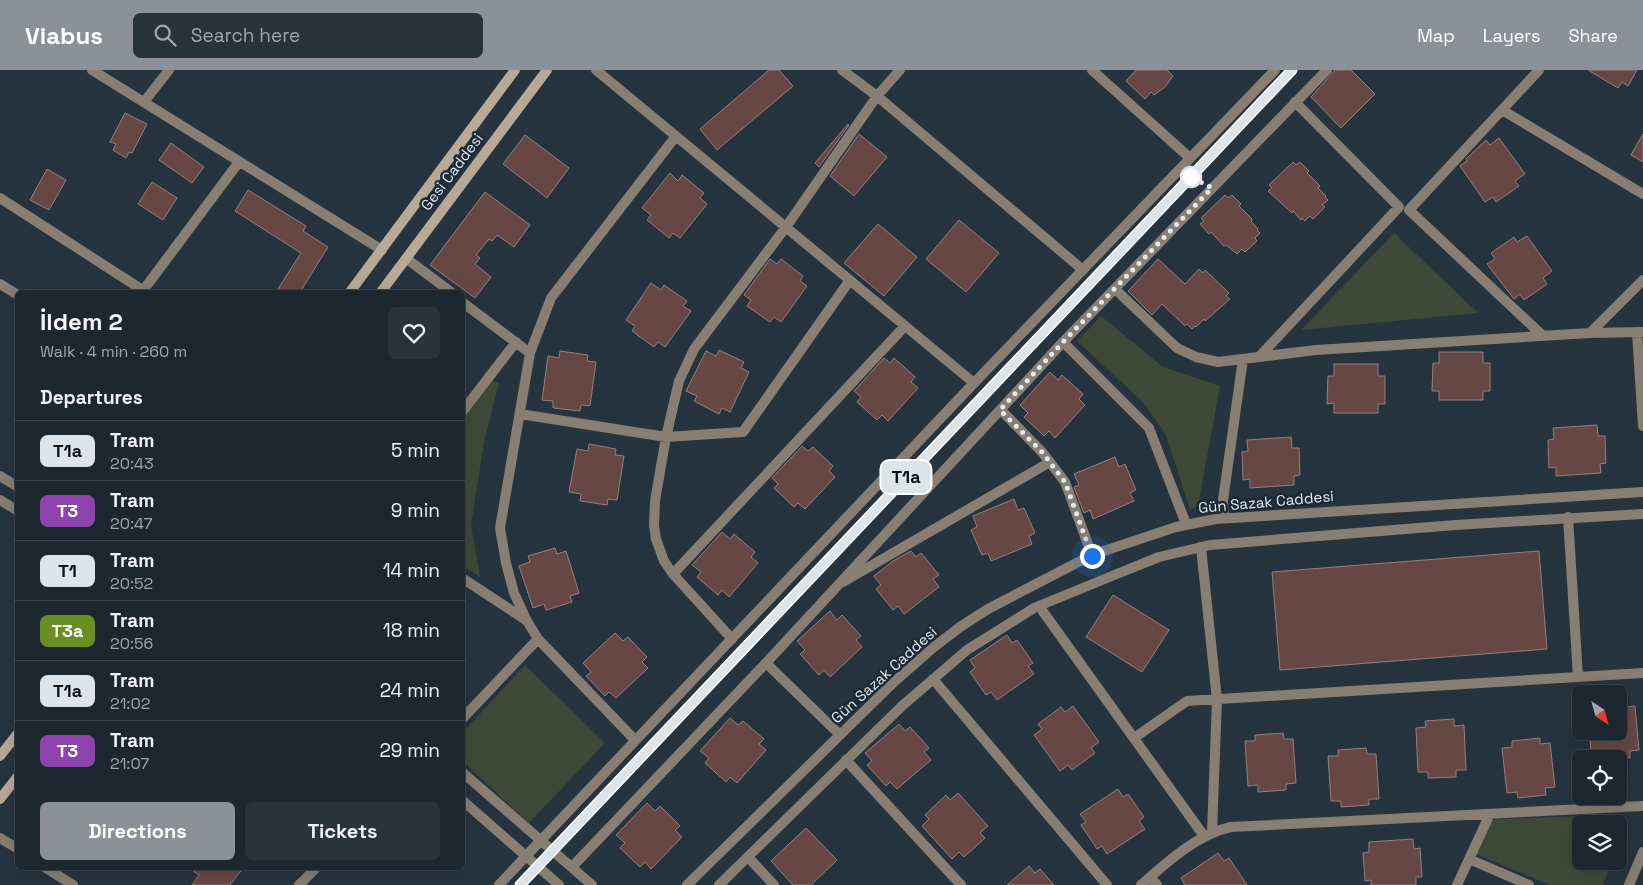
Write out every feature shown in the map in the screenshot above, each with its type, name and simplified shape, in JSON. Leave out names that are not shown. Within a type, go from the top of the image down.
[{"type":"main road","name":"Gesi Caddesi","points":[[352,290],[515,70]]},
{"type":"main road","name":"Gesi Caddesi","points":[[383,290],[547,70]]},
{"type":"main road","points":[[0,756],[15,737]]},
{"type":"main road","points":[[0,799],[15,780]]},
{"type":"street","points":[[92,70],[382,250]]},
{"type":"street","points":[[144,102],[169,70]]},
{"type":"street","points":[[596,70],[974,383]]},
{"type":"street","points":[[842,70],[877,96],[1083,270]]},
{"type":"street","points":[[732,639],[664,562],[654,526],[655,501],[666,437],[679,381],[694,349],[786,227],[877,96],[900,70]]},
{"type":"street","points":[[1092,70],[1190,158]]},
{"type":"street","points":[[499,885],[974,383],[1275,70]]},
{"type":"street","points":[[572,867],[766,663],[1063,342],[1326,70]]},
{"type":"street","points":[[1409,210],[1539,70]]},
{"type":"street","points":[[1295,102],[1399,207],[1409,210],[1544,336]]},
{"type":"street","points":[[1502,110],[1643,194]]},
{"type":"street","points":[[635,740],[538,639],[518,603],[511,583],[500,528],[530,353],[551,298],[676,136]]},
{"type":"street","points":[[144,290],[239,162]]},
{"type":"street","points":[[0,198],[140,290]]},
{"type":"street","points":[[1258,357],[1399,207]]},
{"type":"street","points":[[406,259],[448,290]]},
{"type":"street","points":[[520,414],[666,437],[743,432],[850,280]]},
{"type":"street","points":[[1590,333],[1643,280]]},
{"type":"street","points":[[0,284],[15,293]]},
{"type":"street","points":[[1115,289],[1170,341],[1186,353],[1218,362],[1316,350],[1590,333],[1640,332],[1643,426]]},
{"type":"street","points":[[465,304],[530,353]]},
{"type":"street","points":[[673,574],[905,326]]},
{"type":"street","points":[[465,408],[516,342]]},
{"type":"street","points":[[1063,342],[1150,428],[1186,524]]},
{"type":"street","points":[[1224,518],[1223,500],[1243,358]]},
{"type":"street","points":[[1000,410],[1042,452],[1065,482],[1092,556]]},
{"type":"street","points":[[840,583],[1050,462]]},
{"type":"street","points":[[0,476],[15,485]]},
{"type":"street","name":"Gün Sazak Caddesi","points":[[687,885],[913,664],[960,627],[988,609],[1092,556],[1148,535],[1186,524],[1224,518],[1643,492]]},
{"type":"street","points":[[1,503],[15,510]]},
{"type":"street","points":[[719,885],[902,706],[967,650],[1039,606],[1159,557],[1210,545],[1643,514]]},
{"type":"street","points":[[1568,518],[1578,677]]},
{"type":"street","points":[[1201,547],[1217,700],[1208,834]]},
{"type":"street","points":[[465,580],[527,621]]},
{"type":"street","points":[[1039,606],[1134,738],[1208,834]]},
{"type":"street","points":[[465,716],[538,639]]},
{"type":"street","points":[[766,663],[840,735]]},
{"type":"street","points":[[1134,738],[1187,701],[1643,673]]},
{"type":"street","points":[[933,679],[1107,885]]},
{"type":"street","points":[[846,760],[961,885]]},
{"type":"street","points":[[465,775],[592,885]]},
{"type":"street","points":[[465,803],[559,885]]},
{"type":"street","points":[[1141,885],[1154,881],[1208,834],[1231,828],[1643,806]]},
{"type":"street","points":[[1457,885],[1490,814]]},
{"type":"street","points":[[0,838],[15,847]]},
{"type":"street","points":[[1629,885],[1643,852]]},
{"type":"street","points":[[748,857],[774,885]]},
{"type":"street","points":[[1469,859],[1529,885]]},
{"type":"street","points":[[49,870],[73,885]]},
{"type":"street","points":[[299,885],[314,870]]},
{"type":"green space","points":[[1394,233],[1478,313],[1301,330]]},
{"type":"green space","points":[[1101,316],[1163,367],[1220,386],[1198,506],[1190,510],[1166,435],[1143,402],[1077,341]]},
{"type":"green space","points":[[492,381],[499,383],[484,442],[471,525],[480,577],[465,567],[465,415]]},
{"type":"green space","points":[[525,665],[605,743],[529,823],[465,764],[465,730]]},
{"type":"green space","points":[[1572,816],[1572,870],[1609,870],[1603,885],[1550,885],[1476,854],[1490,820]]},
{"type":"building","points":[[769,70],[779,70],[793,86],[717,150],[700,129]]},
{"type":"building","points":[[1136,70],[1167,70],[1173,76],[1165,87],[1154,95],[1151,92],[1145,99],[1126,81]]},
{"type":"building","points":[[1335,70],[1351,70],[1375,94],[1341,128],[1311,97]]},
{"type":"building","points":[[1588,70],[1637,70],[1628,86],[1622,82],[1618,88]]},
{"type":"building","points":[[125,113],[147,124],[132,153],[129,152],[126,158],[113,150],[116,144],[110,142]]},
{"type":"building","points":[[849,125],[819,167],[815,163]]},
{"type":"building","points":[[859,134],[887,157],[854,196],[830,176]]},
{"type":"building","points":[[1643,134],[1643,162],[1631,155]]},
{"type":"building","points":[[525,135],[569,168],[547,198],[503,164]]},
{"type":"building","points":[[1499,138],[1525,174],[1515,181],[1519,186],[1496,202],[1493,197],[1485,202],[1460,166],[1486,140],[1490,145]]},
{"type":"building","points":[[171,143],[204,167],[192,183],[159,160]]},
{"type":"building","points":[[1293,162],[1296,165],[1300,162],[1309,171],[1307,173],[1320,186],[1318,188],[1328,200],[1322,205],[1325,207],[1313,219],[1310,216],[1305,221],[1302,218],[1301,220],[1268,191],[1272,188],[1269,185]]},
{"type":"building","points":[[47,169],[66,180],[49,210],[30,200]]},
{"type":"building","points":[[670,173],[678,181],[682,175],[704,193],[700,198],[707,204],[680,238],[673,233],[669,238],[647,220],[651,215],[642,208]]},
{"type":"building","points":[[152,182],[177,198],[163,220],[138,204]]},
{"type":"building","points":[[248,190],[306,226],[303,231],[328,247],[301,290],[277,290],[301,253],[235,211]]},
{"type":"building","points":[[485,192],[530,225],[514,247],[497,235],[492,241],[489,239],[476,255],[480,258],[475,264],[491,277],[475,298],[430,265]]},
{"type":"building","points":[[1225,195],[1228,198],[1232,195],[1241,204],[1239,206],[1252,219],[1251,221],[1260,233],[1255,238],[1257,241],[1245,252],[1242,249],[1237,254],[1226,245],[1224,246],[1211,232],[1209,234],[1200,224],[1204,221],[1201,218]]},
{"type":"building","points":[[959,220],[999,253],[966,292],[926,259]]},
{"type":"building","points":[[878,224],[917,257],[884,296],[844,263]]},
{"type":"building","points":[[1527,236],[1552,271],[1543,278],[1547,284],[1524,300],[1520,294],[1514,299],[1487,264],[1495,259],[1491,253],[1514,237],[1517,242]]},
{"type":"building","points":[[770,259],[777,264],[781,259],[803,276],[800,281],[807,286],[781,322],[774,317],[770,322],[747,306],[751,300],[744,295]]},
{"type":"building","points":[[1158,259],[1185,284],[1199,269],[1203,273],[1205,270],[1229,293],[1226,296],[1230,299],[1205,321],[1204,319],[1192,329],[1187,324],[1185,326],[1162,304],[1152,315],[1128,291]]},
{"type":"building","points":[[651,283],[661,290],[664,285],[687,301],[683,306],[691,311],[665,347],[658,342],[654,347],[632,331],[635,326],[626,320]]},
{"type":"building","points":[[719,350],[744,362],[741,368],[749,372],[730,412],[722,408],[719,414],[694,401],[697,396],[686,391],[706,351],[716,356]]},
{"type":"building","points":[[560,351],[588,355],[587,361],[596,362],[590,406],[581,405],[580,411],[553,408],[553,401],[542,400],[548,356],[559,358]]},
{"type":"building","points":[[1439,352],[1483,352],[1483,363],[1490,363],[1490,391],[1483,391],[1483,400],[1439,400],[1439,391],[1432,391],[1433,363],[1439,363]]},
{"type":"building","points":[[884,358],[890,363],[894,358],[915,377],[911,382],[918,388],[888,421],[882,415],[877,420],[857,402],[861,397],[854,391]]},
{"type":"building","points":[[1334,364],[1378,364],[1378,376],[1385,376],[1385,404],[1378,404],[1378,413],[1334,413],[1334,403],[1327,404],[1328,376],[1334,376]]},
{"type":"building","points":[[1050,372],[1058,380],[1062,375],[1083,394],[1079,399],[1085,405],[1055,438],[1049,431],[1044,436],[1024,417],[1028,413],[1020,405]]},
{"type":"building","points":[[1597,425],[1598,436],[1605,436],[1606,463],[1600,464],[1601,473],[1556,476],[1556,467],[1549,468],[1548,440],[1554,439],[1553,428]]},
{"type":"building","points":[[1291,437],[1292,448],[1299,448],[1300,475],[1294,476],[1294,485],[1250,488],[1250,479],[1243,480],[1242,452],[1248,451],[1247,440]]},
{"type":"building","points":[[589,444],[616,449],[615,455],[624,456],[617,500],[608,499],[607,505],[580,501],[581,494],[569,492],[577,449],[588,451]]},
{"type":"building","points":[[802,446],[808,451],[813,447],[833,466],[829,471],[835,477],[805,509],[798,503],[794,507],[774,488],[778,484],[772,478]]},
{"type":"building","points":[[1115,457],[1119,467],[1125,464],[1136,490],[1130,493],[1134,501],[1093,519],[1090,510],[1084,513],[1074,487],[1079,485],[1074,474]]},
{"type":"building","points":[[1014,499],[1018,510],[1024,508],[1035,533],[1029,536],[1032,544],[991,561],[988,553],[982,555],[971,530],[977,527],[973,516]]},
{"type":"building","points":[[722,532],[730,539],[734,534],[755,552],[751,557],[758,563],[729,597],[722,590],[718,595],[697,577],[701,572],[692,565]]},
{"type":"building","points":[[555,548],[557,554],[566,551],[579,593],[570,596],[572,602],[546,610],[544,604],[533,608],[519,566],[530,562],[528,556]]},
{"type":"building","points":[[911,551],[916,557],[921,553],[939,575],[933,579],[939,587],[904,614],[898,606],[893,610],[876,589],[881,585],[874,576],[893,561]]},
{"type":"building","points":[[1539,551],[1547,649],[1280,670],[1272,572]]},
{"type":"building","points":[[1113,595],[1169,630],[1142,672],[1086,637]]},
{"type":"building","points":[[830,611],[837,620],[842,615],[861,636],[856,640],[862,647],[830,677],[824,670],[819,675],[800,654],[805,650],[797,641]]},
{"type":"building","points":[[615,633],[623,641],[628,637],[647,657],[642,662],[648,668],[616,698],[609,692],[605,696],[586,676],[591,672],[583,663]]},
{"type":"building","points":[[1007,635],[1012,643],[1017,640],[1033,663],[1028,666],[1034,674],[997,700],[991,692],[986,695],[970,672],[975,668],[970,660]]},
{"type":"building","points":[[1073,706],[1099,742],[1091,748],[1095,753],[1072,770],[1068,765],[1060,771],[1034,735],[1042,729],[1038,724],[1061,707],[1065,712]]},
{"type":"building","points":[[1635,706],[1639,750],[1630,751],[1630,758],[1627,758],[1627,750],[1591,750],[1590,740],[1628,740],[1628,707]]},
{"type":"building","points":[[730,718],[738,725],[743,721],[764,739],[759,744],[766,750],[737,783],[730,777],[726,782],[705,763],[709,758],[700,751]]},
{"type":"building","points":[[1454,719],[1454,726],[1464,725],[1466,770],[1456,770],[1456,777],[1428,778],[1428,772],[1418,772],[1416,728],[1426,727],[1425,721]]},
{"type":"building","points":[[899,724],[905,731],[910,727],[929,748],[924,752],[931,760],[897,789],[890,782],[886,786],[867,765],[872,761],[865,753]]},
{"type":"building","points":[[1283,733],[1284,739],[1293,739],[1296,783],[1286,784],[1286,790],[1258,792],[1258,785],[1248,786],[1245,741],[1255,741],[1255,735]]},
{"type":"building","points":[[1540,738],[1540,744],[1550,743],[1555,787],[1545,788],[1546,795],[1518,798],[1517,792],[1507,793],[1502,748],[1512,747],[1512,741]]},
{"type":"building","points":[[1366,748],[1367,754],[1376,754],[1379,799],[1369,799],[1369,805],[1341,807],[1341,801],[1331,801],[1328,756],[1338,756],[1338,750]]},
{"type":"building","points":[[1118,789],[1123,797],[1128,794],[1144,817],[1139,821],[1145,829],[1107,854],[1102,846],[1097,849],[1081,825],[1086,822],[1080,814]]},
{"type":"building","points":[[958,793],[988,826],[980,833],[985,838],[964,857],[959,852],[952,859],[922,826],[929,819],[925,815],[946,795],[950,800]]},
{"type":"building","points":[[647,803],[655,811],[660,806],[680,826],[675,830],[682,837],[651,869],[645,862],[640,867],[620,848],[625,843],[616,835]]},
{"type":"building","points":[[806,828],[837,860],[811,885],[793,885],[771,861]]},
{"type":"building","points":[[1413,839],[1414,849],[1420,848],[1422,877],[1416,877],[1416,885],[1371,885],[1371,880],[1365,881],[1363,853],[1369,852],[1369,842]]},
{"type":"building","points":[[1218,853],[1224,861],[1229,858],[1247,885],[1185,885],[1181,878]]},
{"type":"building","points":[[1029,866],[1035,873],[1040,869],[1054,885],[1007,885]]},
{"type":"building","points":[[192,870],[241,870],[230,885],[192,885],[199,875]]},
{"type":"tram line","points":[[520,885],[1292,70]]},
{"type":"tram line","name":"T1a","points":[[520,885],[1292,70]]},
{"type":"route","points":[[1092,556],[1065,482],[1042,452],[1000,410],[1212,188],[1191,177]]}]
